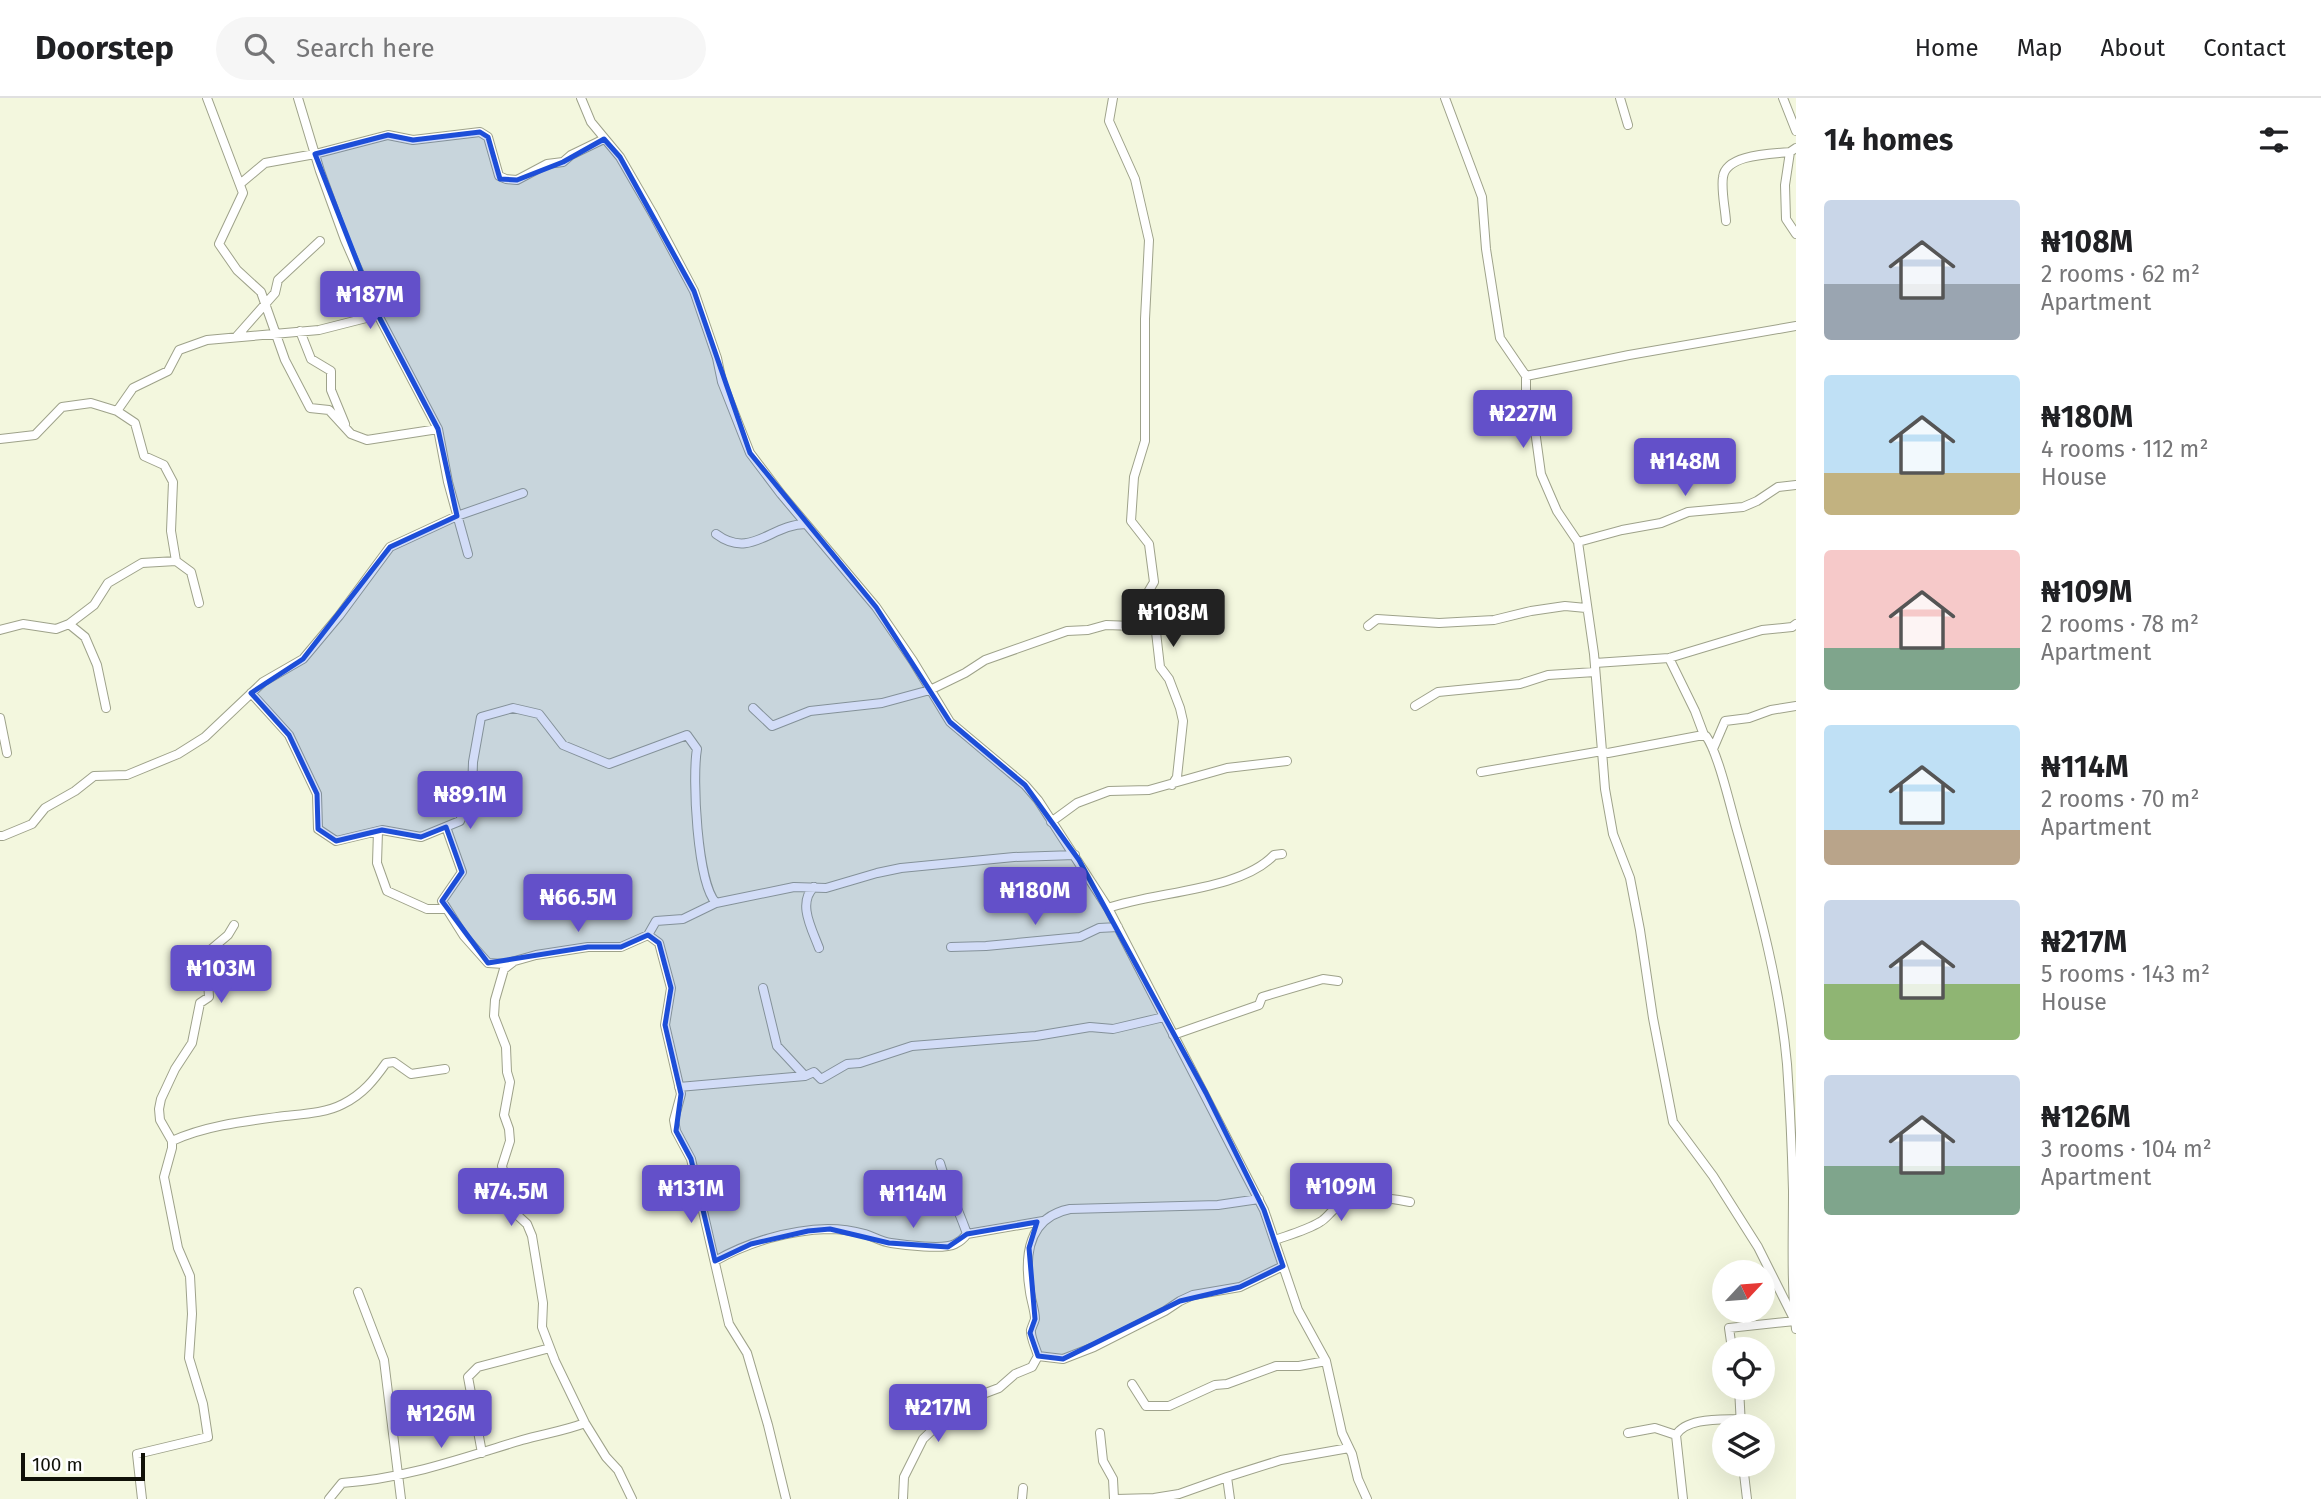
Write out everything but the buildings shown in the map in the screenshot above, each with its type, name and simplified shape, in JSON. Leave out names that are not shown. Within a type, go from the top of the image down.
[{"type":"street","points":[[207,98],[243,194],[219,244],[237,270],[261,292],[285,360],[310,408],[328,410],[351,434],[367,440],[438,429]]},
{"type":"street","points":[[298,98],[345,240],[378,315],[438,429],[468,554]]},
{"type":"street","points":[[581,98],[591,122],[620,157],[649,206],[694,291],[717,358],[722,383],[750,453],[876,607],[914,661],[950,722],[1025,785],[1038,800],[1108,908],[1259,1199],[1298,1310],[1326,1361],[1342,1433],[1367,1499]]},
{"type":"street","points":[[1113,98],[1109,121],[1135,179],[1149,240],[1145,319],[1145,441],[1134,477],[1131,521],[1149,544],[1154,582],[1144,599],[1143,609],[1156,632],[1160,667],[1168,679],[1183,722],[1178,777],[1172,785]]},
{"type":"street","points":[[1446,98],[1482,197],[1486,249],[1500,338],[1526,376],[1526,394],[1534,423],[1541,474],[1557,511],[1578,541],[1595,667],[1605,789],[1613,834],[1630,878],[1673,1122],[1713,1176],[1758,1247],[1795,1321]]},
{"type":"street","points":[[1620,98],[1628,125]]},
{"type":"street","points":[[1795,100],[1784,100],[1796,131]]},
{"type":"street","points":[[240,184],[265,163],[315,154],[388,135],[413,140],[480,132],[488,137],[499,176],[517,180],[547,164],[563,162],[571,155],[604,139]]},
{"type":"street","points":[[1726,221],[1723,176],[1726,167],[1734,161],[1793,150],[1786,185],[1786,219],[1796,234]]},
{"type":"street","points":[[237,336],[275,293],[278,280],[320,241]]},
{"type":"street","points":[[117,411],[133,388],[168,371],[179,350],[206,340],[319,330],[378,315]]},
{"type":"street","points":[[1526,376],[1796,326]]},
{"type":"street","points":[[299,331],[311,359],[331,371],[331,390],[347,430]]},
{"type":"street","points":[[0,439],[35,435],[62,407],[90,403],[117,411],[135,424],[144,456],[164,465],[173,482],[171,531],[176,561]]},
{"type":"street","points":[[1578,541],[1661,523],[1688,512],[1743,507],[1778,487],[1796,485]]},
{"type":"street","points":[[0,836],[32,824],[45,808],[75,791],[94,776],[127,775],[178,754],[205,737],[263,682],[303,659],[339,617],[390,547],[457,516],[523,493]]},
{"type":"street","points":[[716,534],[727,543],[742,544],[757,542],[792,524],[806,524]]},
{"type":"street","points":[[0,630],[23,624],[56,629],[69,624],[94,605],[108,583],[142,563],[176,561],[191,572],[200,603]]},
{"type":"street","points":[[1368,626],[1377,619],[1439,623],[1494,620],[1565,606],[1587,608]]},
{"type":"street","points":[[753,708],[772,726],[810,711],[882,704],[930,690],[985,660],[1067,631],[1106,625],[1134,626],[1151,622]]},
{"type":"street","points":[[69,624],[85,637],[89,646],[97,666],[106,708]]},
{"type":"street","points":[[1415,706],[1438,692],[1520,684],[1548,675],[1669,658],[1762,630],[1792,627],[1796,624]]},
{"type":"street","points":[[1669,658],[1704,736],[1709,739],[1713,749],[1755,895],[1781,1011],[1794,1156],[1796,1329]]},
{"type":"street","points":[[251,693],[289,735],[317,794],[318,829],[336,841],[378,831],[421,837],[460,821],[472,792],[473,762],[481,717],[513,708],[538,714],[563,745],[609,764],[687,735],[696,749],[696,817],[707,884],[716,903]]},
{"type":"street","points":[[1713,749],[1725,721],[1796,706]]},
{"type":"street","points":[[0,718],[7,753]]},
{"type":"street","points":[[1481,772],[1704,736]]},
{"type":"street","points":[[1051,822],[1077,803],[1109,792],[1149,790],[1227,768],[1287,761]]},
{"type":"street","points":[[1179,766],[1186,774],[1194,777]]},
{"type":"street","points":[[446,827],[462,872],[442,901],[464,936],[488,963],[504,964],[578,948],[621,947],[648,936],[656,921],[683,919],[716,903],[794,887],[827,888],[877,873],[923,866],[1014,857],[1075,855]]},
{"type":"street","points":[[378,831],[377,863],[387,891],[427,909],[447,909]]},
{"type":"street","points":[[1108,908],[1250,873],[1274,855],[1282,854]]},
{"type":"street","points":[[814,887],[808,893],[806,908],[819,948]]},
{"type":"street","points":[[142,1499],[137,1454],[208,1437],[203,1404],[189,1358],[192,1314],[190,1276],[178,1248],[163,1177],[172,1141],[160,1120],[161,1099],[192,1043],[200,1003],[209,997],[209,951],[228,935],[234,925]]},
{"type":"street","points":[[951,947],[1080,937],[1099,928],[1118,926]]},
{"type":"street","points":[[648,936],[659,943],[671,988],[665,1026],[681,1094],[674,1120],[676,1131],[691,1159],[729,1324],[747,1353],[786,1499]]},
{"type":"street","points":[[513,961],[503,970],[494,1016],[506,1047],[510,1082],[504,1115],[510,1140],[502,1166],[505,1178],[500,1192],[503,1202],[527,1224],[532,1236],[543,1303],[542,1327],[550,1348],[585,1423],[606,1457],[618,1470],[632,1499]]},
{"type":"street","points":[[1173,1034],[1259,1005],[1262,997],[1323,979],[1338,981]]},
{"type":"street","points":[[763,988],[777,1046],[805,1076]]},
{"type":"street","points":[[679,1087],[805,1076],[814,1072],[821,1079],[847,1064],[860,1063],[912,1046],[1036,1036],[1090,1027],[1113,1029],[1164,1017]]},
{"type":"street","points":[[172,1141],[195,1132],[253,1120],[319,1112],[340,1106],[370,1085],[386,1063],[394,1062],[411,1074],[445,1069]]},
{"type":"street","points":[[940,1163],[946,1184],[968,1234]]},
{"type":"street","points":[[1275,1240],[1322,1222],[1333,1210],[1360,1197],[1410,1202]]},
{"type":"street","points":[[903,1499],[904,1477],[923,1439],[950,1413],[969,1414],[975,1399],[999,1388],[1015,1374],[1032,1367],[1038,1356],[1030,1333],[1035,1320],[1029,1288],[1029,1248],[1043,1221],[1055,1212],[1070,1209],[1218,1205],[1259,1199]]},
{"type":"street","points":[[715,1261],[764,1240],[808,1231],[841,1230],[862,1233],[889,1243],[948,1247],[968,1234],[1043,1221]]},
{"type":"street","points":[[1038,1356],[1062,1359],[1084,1351],[1180,1301],[1240,1287],[1283,1266]]},
{"type":"street","points":[[358,1292],[384,1360],[401,1499]]},
{"type":"street","points":[[1731,1337],[1730,1328],[1795,1321]]},
{"type":"street","points":[[482,1453],[468,1377],[478,1367],[550,1348]]},
{"type":"street","points":[[1132,1384],[1146,1406],[1169,1406],[1215,1385],[1227,1384],[1276,1366],[1299,1366],[1326,1361]]},
{"type":"street","points":[[329,1499],[342,1483],[397,1477],[585,1423]]},
{"type":"street","points":[[1683,1499],[1676,1435],[1679,1429],[1691,1424],[1712,1424]]},
{"type":"street","points":[[1628,1433],[1655,1428],[1676,1435]]},
{"type":"street","points":[[1100,1433],[1102,1461],[1113,1479],[1115,1499],[1180,1497],[1227,1477],[1281,1460],[1349,1448]]},
{"type":"street","points":[[1227,1477],[1230,1499]]},
{"type":"street","points":[[1744,1477],[1747,1499]]},
{"type":"street","points":[[1022,1499],[1023,1488]]},
{"type":"highlighted area","points":[[480,132],[488,137],[500,179],[517,180],[563,162],[604,139],[620,157],[694,291],[750,453],[876,607],[950,722],[1025,785],[1079,860],[1206,1093],[1264,1210],[1283,1266],[1240,1287],[1180,1301],[1063,1359],[1038,1356],[1030,1333],[1035,1319],[1029,1248],[1037,1222],[967,1234],[948,1247],[889,1243],[830,1229],[808,1231],[751,1244],[715,1261],[691,1159],[676,1131],[681,1094],[665,1025],[671,988],[659,943],[648,935],[621,947],[588,947],[488,963],[442,901],[462,872],[446,827],[421,837],[382,830],[336,841],[318,829],[317,794],[289,735],[251,693],[303,659],[390,547],[457,516],[438,429],[378,315],[315,154],[388,135],[413,140]]}]
